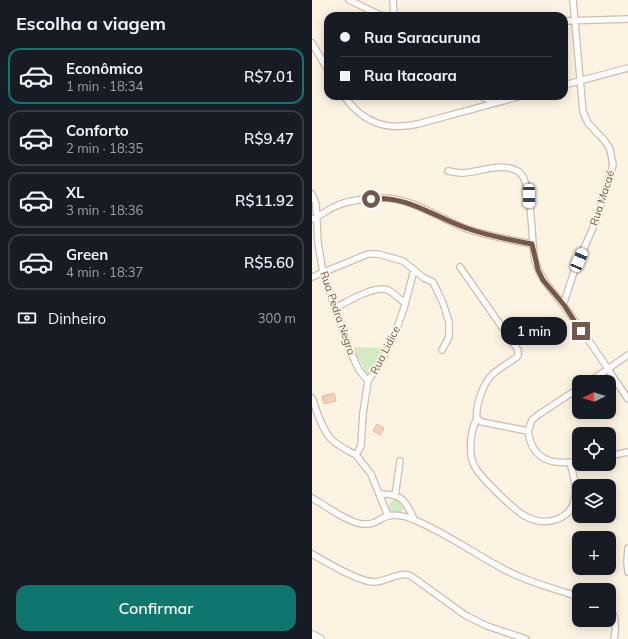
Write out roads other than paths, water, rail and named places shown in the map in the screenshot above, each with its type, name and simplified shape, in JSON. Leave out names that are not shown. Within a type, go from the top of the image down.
[{"type":"main road","points":[[312,635],[320,639]]},
{"type":"street","points":[[349,0],[374,12]]},
{"type":"street","points":[[393,0],[394,12]]},
{"type":"street","name":"Rua Macaé","points":[[564,305],[576,269],[596,221],[612,165],[612,158],[607,145],[584,118],[573,0]]},
{"type":"street","points":[[568,21],[628,19]]},
{"type":"street","points":[[312,43],[324,63]]},
{"type":"street","points":[[568,84],[628,68]]},
{"type":"street","points":[[347,100],[352,107],[362,115],[377,123],[394,127],[405,127],[418,124],[506,100]]},
{"type":"street","points":[[488,100],[494,103]]},
{"type":"street","points":[[448,171],[462,173],[500,167],[514,169],[521,174],[527,186],[529,196],[532,244],[538,270],[543,280],[564,305],[628,399]]},
{"type":"street","name":"Rua Pedra Negra","points":[[312,194],[316,203],[314,218],[324,272],[350,351],[359,370],[368,382]]},
{"type":"street","points":[[314,218],[336,205],[380,198],[392,199],[422,208],[482,234],[532,244]]},
{"type":"street","points":[[312,278],[368,254],[378,254],[403,261],[433,282],[443,303],[449,322],[450,333],[442,350]]},
{"type":"street","points":[[460,267],[517,347],[518,356],[490,376],[478,404],[476,415],[477,419],[472,436],[471,450],[474,466],[483,477],[518,511],[526,517],[537,521],[548,522],[563,518],[572,508],[575,488],[570,463],[551,462],[542,458],[531,445],[528,431],[532,420],[572,393]]},
{"type":"street","name":"Rua Lidice","points":[[356,455],[361,446],[368,382],[383,358],[396,331],[414,270]]},
{"type":"street","points":[[335,308],[358,296],[386,289],[405,303]]},
{"type":"street","points":[[599,375],[628,355]]},
{"type":"street","points":[[312,398],[330,438],[356,455],[371,474],[391,515]]},
{"type":"street","points":[[477,419],[482,422],[528,431]]},
{"type":"street","points":[[616,455],[628,452]]},
{"type":"street","points":[[395,496],[400,461]]},
{"type":"street","points":[[381,494],[391,494],[406,502],[414,519]]},
{"type":"street","points":[[312,498],[346,518],[362,524],[378,522],[391,515],[414,519],[456,541],[500,568],[515,575],[572,595]]},
{"type":"street","points":[[628,548],[628,572]]},
{"type":"street","points":[[312,554],[368,582],[380,581],[407,574],[465,615],[487,626],[526,639]]},
{"type":"street","points":[[614,639],[616,627]]}]
